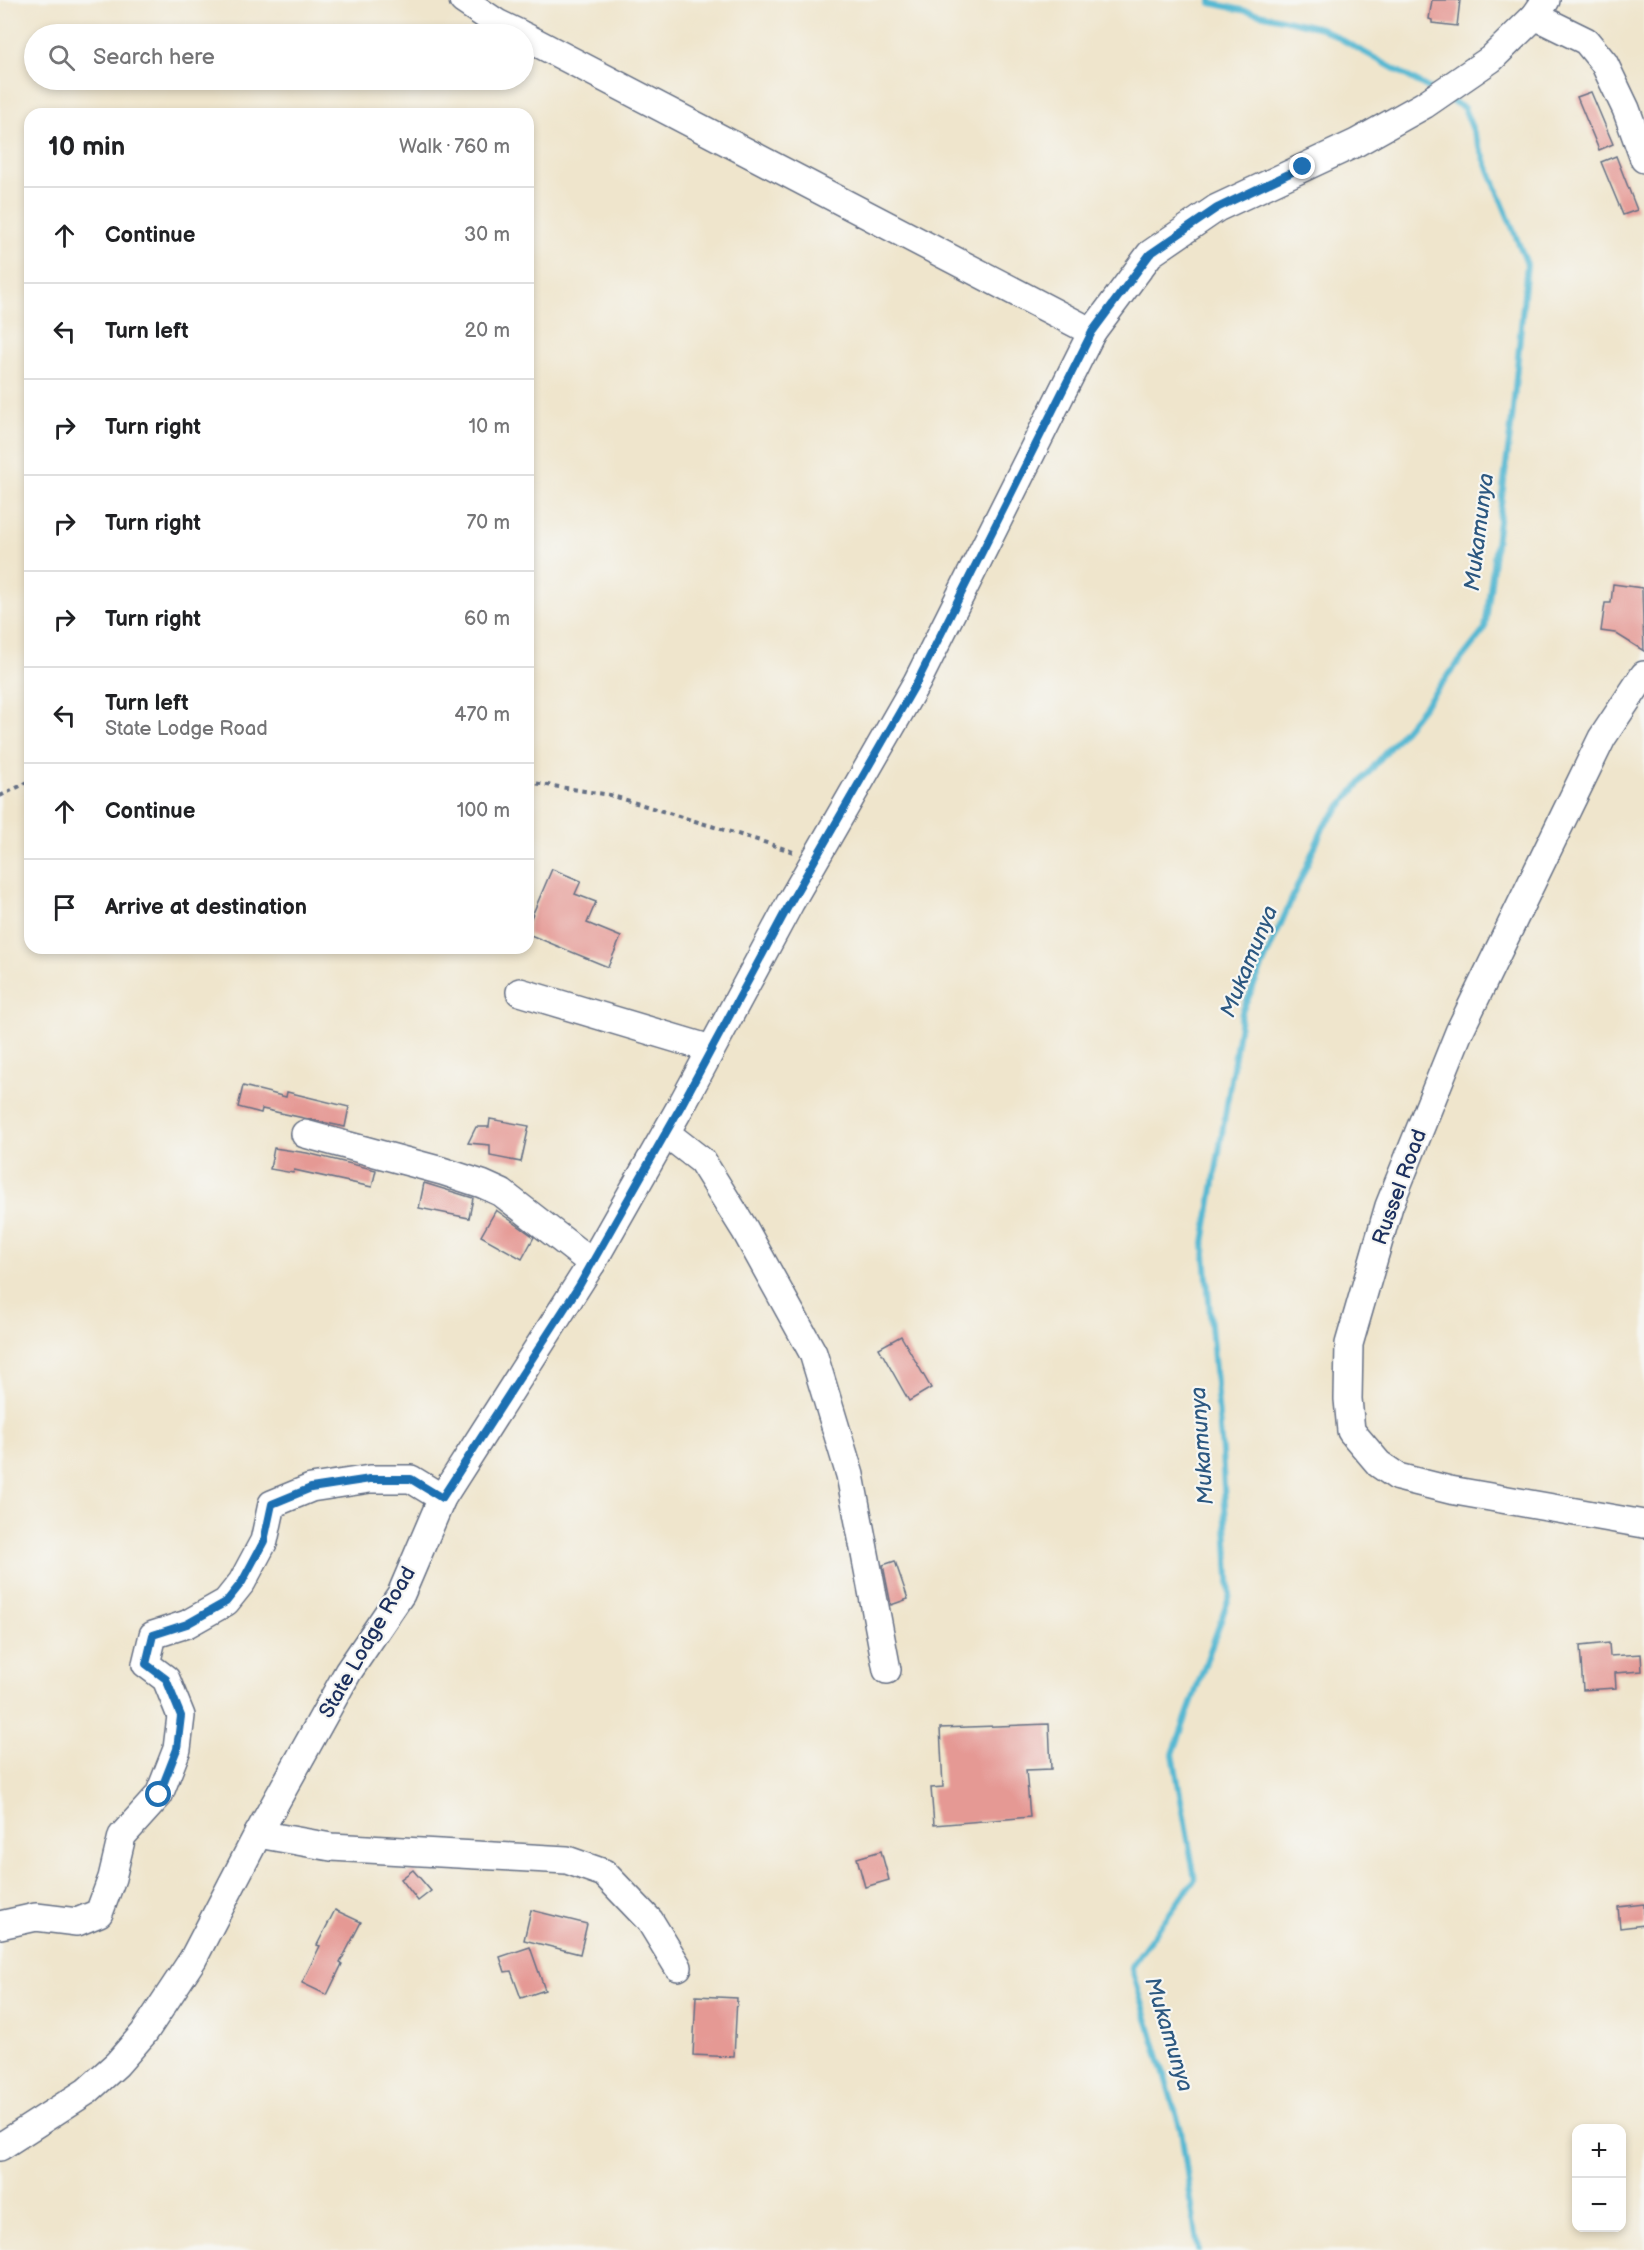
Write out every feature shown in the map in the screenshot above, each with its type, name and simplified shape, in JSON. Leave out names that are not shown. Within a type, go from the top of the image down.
[{"type":"street","points":[[463,0],[499,24]]},
{"type":"street","points":[[1540,8],[1586,41],[1604,63],[1626,109],[1644,159]]},
{"type":"street","name":"State Lodge Road","points":[[0,2147],[87,2091],[117,2064],[144,2033],[193,1959],[258,1834],[348,1672],[401,1594],[442,1498],[592,1263],[666,1133],[790,903],[917,682],[1092,332],[1150,254],[1217,208],[1356,143],[1424,105],[1491,59],[1540,8]]},
{"type":"street","points":[[534,41],[1092,332]]},
{"type":"street","name":"Russel Road","points":[[1644,675],[1602,738],[1459,1032],[1389,1206],[1348,1344],[1348,1399],[1351,1431],[1379,1464],[1398,1477],[1450,1491],[1644,1524]]},
{"type":"street","points":[[520,992],[711,1049]]},
{"type":"street","points":[[666,1133],[702,1161],[745,1230],[813,1353],[850,1475],[887,1670]]},
{"type":"street","points":[[305,1134],[482,1184],[502,1193],[592,1263]]},
{"type":"street","points":[[0,1925],[36,1917],[77,1923],[99,1913],[112,1878],[122,1836],[159,1795],[177,1749],[181,1716],[166,1679],[146,1664],[153,1635],[187,1624],[226,1602],[242,1582],[264,1541],[272,1504],[311,1488],[370,1479],[411,1479],[442,1498]]},
{"type":"street","points":[[258,1834],[331,1847],[567,1860],[604,1873],[650,1921],[678,1966]]},
{"type":"path","points":[[0,796],[24,784]]},
{"type":"path","points":[[534,784],[610,795],[770,844],[791,853],[801,850]]},
{"type":"building","points":[[1432,0],[1460,0],[1457,26],[1432,23],[1429,19]]},
{"type":"building","points":[[1591,92],[1613,144],[1599,150],[1577,97]]},
{"type":"building","points":[[1616,156],[1637,210],[1623,215],[1601,162]]},
{"type":"building","points":[[1613,584],[1642,588],[1644,651],[1615,633],[1601,631],[1605,603],[1611,603]]},
{"type":"building","points":[[552,869],[581,881],[575,894],[596,902],[587,923],[621,937],[608,967],[534,936],[534,911]]},
{"type":"building","points":[[243,1086],[286,1097],[287,1092],[349,1107],[345,1127],[262,1109],[261,1113],[238,1107]]},
{"type":"building","points":[[490,1119],[529,1126],[521,1162],[490,1156],[490,1145],[468,1143],[476,1127],[489,1127]]},
{"type":"building","points":[[274,1148],[307,1153],[376,1170],[372,1187],[294,1170],[293,1173],[270,1169]]},
{"type":"building","points":[[424,1183],[473,1198],[469,1218],[419,1208]]},
{"type":"building","points":[[496,1210],[534,1237],[522,1259],[481,1236]]},
{"type":"building","points":[[901,1336],[931,1388],[909,1401],[879,1348]]},
{"type":"building","points":[[895,1561],[908,1599],[891,1605],[883,1565]]},
{"type":"building","points":[[1609,1643],[1610,1656],[1641,1654],[1642,1671],[1615,1673],[1616,1688],[1583,1690],[1580,1646]]},
{"type":"building","points":[[1049,1724],[1051,1769],[1026,1770],[1030,1817],[934,1825],[931,1788],[943,1787],[940,1728]]},
{"type":"building","points":[[881,1851],[889,1880],[865,1887],[857,1858]]},
{"type":"building","points":[[413,1870],[431,1891],[418,1901],[401,1879]]},
{"type":"building","points":[[1644,1904],[1644,1925],[1620,1928],[1618,1907]]},
{"type":"building","points":[[335,1910],[361,1922],[327,1995],[302,1983],[320,1946],[317,1945]]},
{"type":"building","points":[[531,1910],[587,1924],[580,1954],[524,1940]]},
{"type":"building","points":[[530,1947],[545,1990],[521,1998],[511,1971],[505,1972],[500,1957]]},
{"type":"building","points":[[696,1996],[737,1998],[734,2057],[693,2055]]},
{"type":"waterway","name":"Mukamunya","points":[[1211,0],[1211,3],[1321,28],[1432,90]]},
{"type":"waterway","name":"Mukamunya","points":[[1198,2250],[1181,2130],[1131,1966],[1195,1879],[1173,1754],[1230,1595],[1222,1452],[1204,1243],[1242,1012],[1324,826],[1485,629],[1512,419],[1527,264],[1464,108],[1446,98]]},
{"type":"route","points":[[159,1795],[177,1749],[181,1716],[166,1679],[146,1664],[153,1635],[187,1624],[226,1602],[242,1582],[264,1541],[272,1504],[311,1488],[370,1479],[411,1479],[442,1498],[579,1286],[681,1106],[790,903],[917,682],[1092,332],[1150,254],[1217,208],[1303,167]]}]
